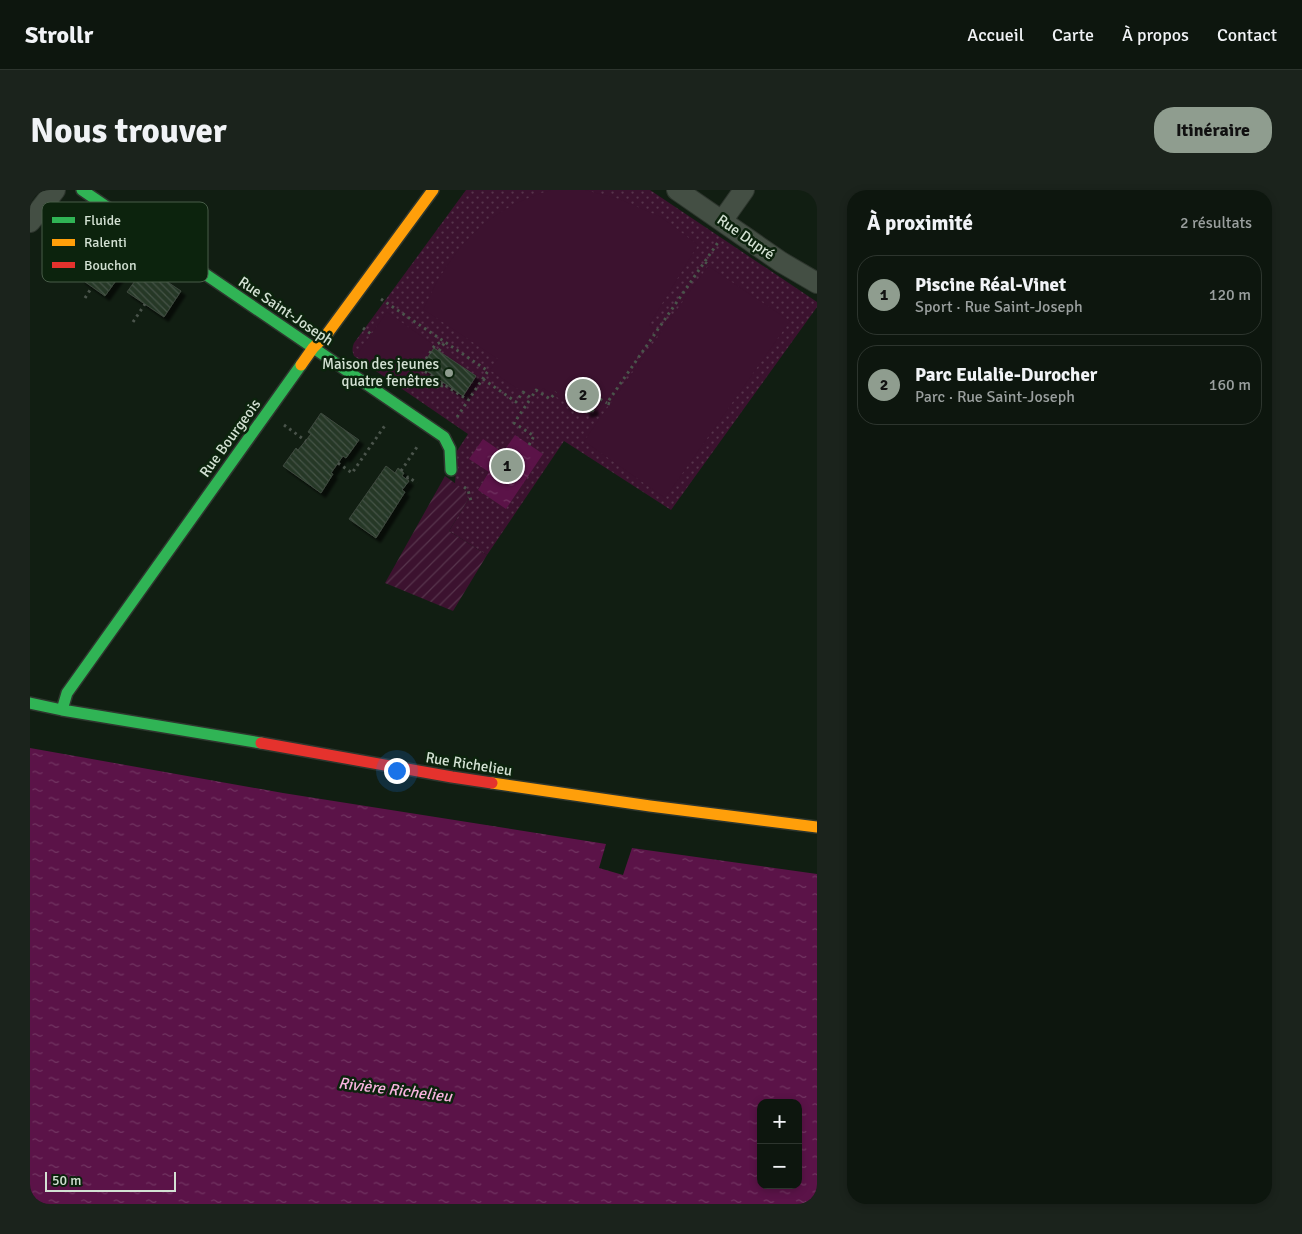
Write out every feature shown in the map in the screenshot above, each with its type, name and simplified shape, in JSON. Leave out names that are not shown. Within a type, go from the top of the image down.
[{"type":"street","points":[[46,202],[55,190]]},
{"type":"street","name":"Rue Saint-Joseph","points":[[82,190],[100,202]]},
{"type":"street","name":"Rue Bourgeois","points":[[62,710],[67,693],[313,348],[327,334],[433,190]]},
{"type":"street","name":"Rue Dupré","points":[[676,190],[722,229],[817,283]]},
{"type":"street","points":[[722,229],[744,190]]},
{"type":"street","points":[[30,222],[42,207]]},
{"type":"street","name":"Rue Saint-Joseph","points":[[208,276],[444,437],[450,450],[451,470]]},
{"type":"street","name":"Rue Richelieu","points":[[30,703],[452,777],[650,806],[817,827]]},
{"type":"path","points":[[600,399],[609,404],[705,262],[722,229]]},
{"type":"path","points":[[705,262],[710,265]]},
{"type":"path","points":[[85,298],[92,287]]},
{"type":"path","points":[[383,300],[488,371],[452,425]]},
{"type":"path","points":[[133,322],[145,304]]},
{"type":"path","points":[[363,328],[371,334]]},
{"type":"path","points":[[440,351],[444,341]]},
{"type":"path","points":[[444,341],[435,345],[419,368],[442,385],[468,400]]},
{"type":"path","points":[[483,379],[516,402],[523,392],[531,398]]},
{"type":"path","points":[[529,445],[534,436],[514,423],[536,390],[550,400],[556,392]]},
{"type":"path","points":[[338,463],[352,473],[386,424]]},
{"type":"path","points":[[283,425],[306,441]]},
{"type":"path","points":[[401,471],[422,439]]},
{"type":"path","points":[[406,479],[408,477],[416,483]]},
{"type":"shaded area","points":[[466,190],[650,190],[817,302],[817,307],[671,510],[564,441],[487,555],[449,531],[468,500],[466,491],[455,484],[457,451],[468,434],[354,356],[352,350],[354,343]]},
{"type":"shaded area","points":[[551,190],[585,190],[619,199],[661,217],[698,245],[649,325],[655,329],[605,409],[583,414],[543,388],[534,400],[490,370],[498,359],[423,309],[437,281],[453,257],[476,231],[503,211]]},
{"type":"shaded area","points":[[708,266],[790,321],[665,498],[584,441]]},
{"type":"shaded area","points":[[387,312],[434,345],[404,389],[356,356]]},
{"type":"shaded area","points":[[445,476],[466,491],[468,500],[449,531],[487,555],[453,611],[385,583]]},
{"type":"water","points":[[515,435],[543,454],[506,509],[478,490],[489,472],[469,459],[483,439],[502,452]]},
{"type":"water","name":"Rivière Richelieu","points":[[30,748],[283,793],[606,844],[599,868],[623,875],[632,848],[817,874],[817,1204],[30,1204]]},
{"type":"building","points":[[85,282],[115,282],[105,296]]},
{"type":"building","points":[[134,282],[168,282],[181,291],[164,317],[127,292]]},
{"type":"building","points":[[434,348],[476,376],[463,396],[421,367]]},
{"type":"building","points":[[593,406],[594,411],[586,413],[585,408]]},
{"type":"building","points":[[321,413],[359,440],[346,458],[343,456],[331,473],[333,474],[321,493],[283,466],[296,448],[298,450],[311,434],[308,432]]},
{"type":"building","points":[[386,466],[395,473],[398,468],[404,473],[402,476],[409,481],[402,490],[405,492],[376,538],[349,519]]},
{"type":"traffic: fast","points":[[82,190],[100,202]]},
{"type":"traffic: fast","points":[[208,276],[444,437],[450,449],[451,470]]},
{"type":"traffic: fast","points":[[62,710],[67,693],[301,365]]},
{"type":"traffic: fast","points":[[30,703],[261,743]]},
{"type":"traffic: slow","points":[[301,365],[313,348],[327,334],[433,190]]},
{"type":"traffic: slow","points":[[492,783],[650,806],[817,827]]},
{"type":"traffic: jam","points":[[261,743],[492,783]]},
{"type":"place","name":"Maison des jeunes quatre fenêtres","points":[[449,373]]},
{"type":"place","name":"Parc Eulalie-Durocher","points":[[583,395]]},
{"type":"place","name":"Piscine Réal-Vinet","points":[[507,466]]}]
